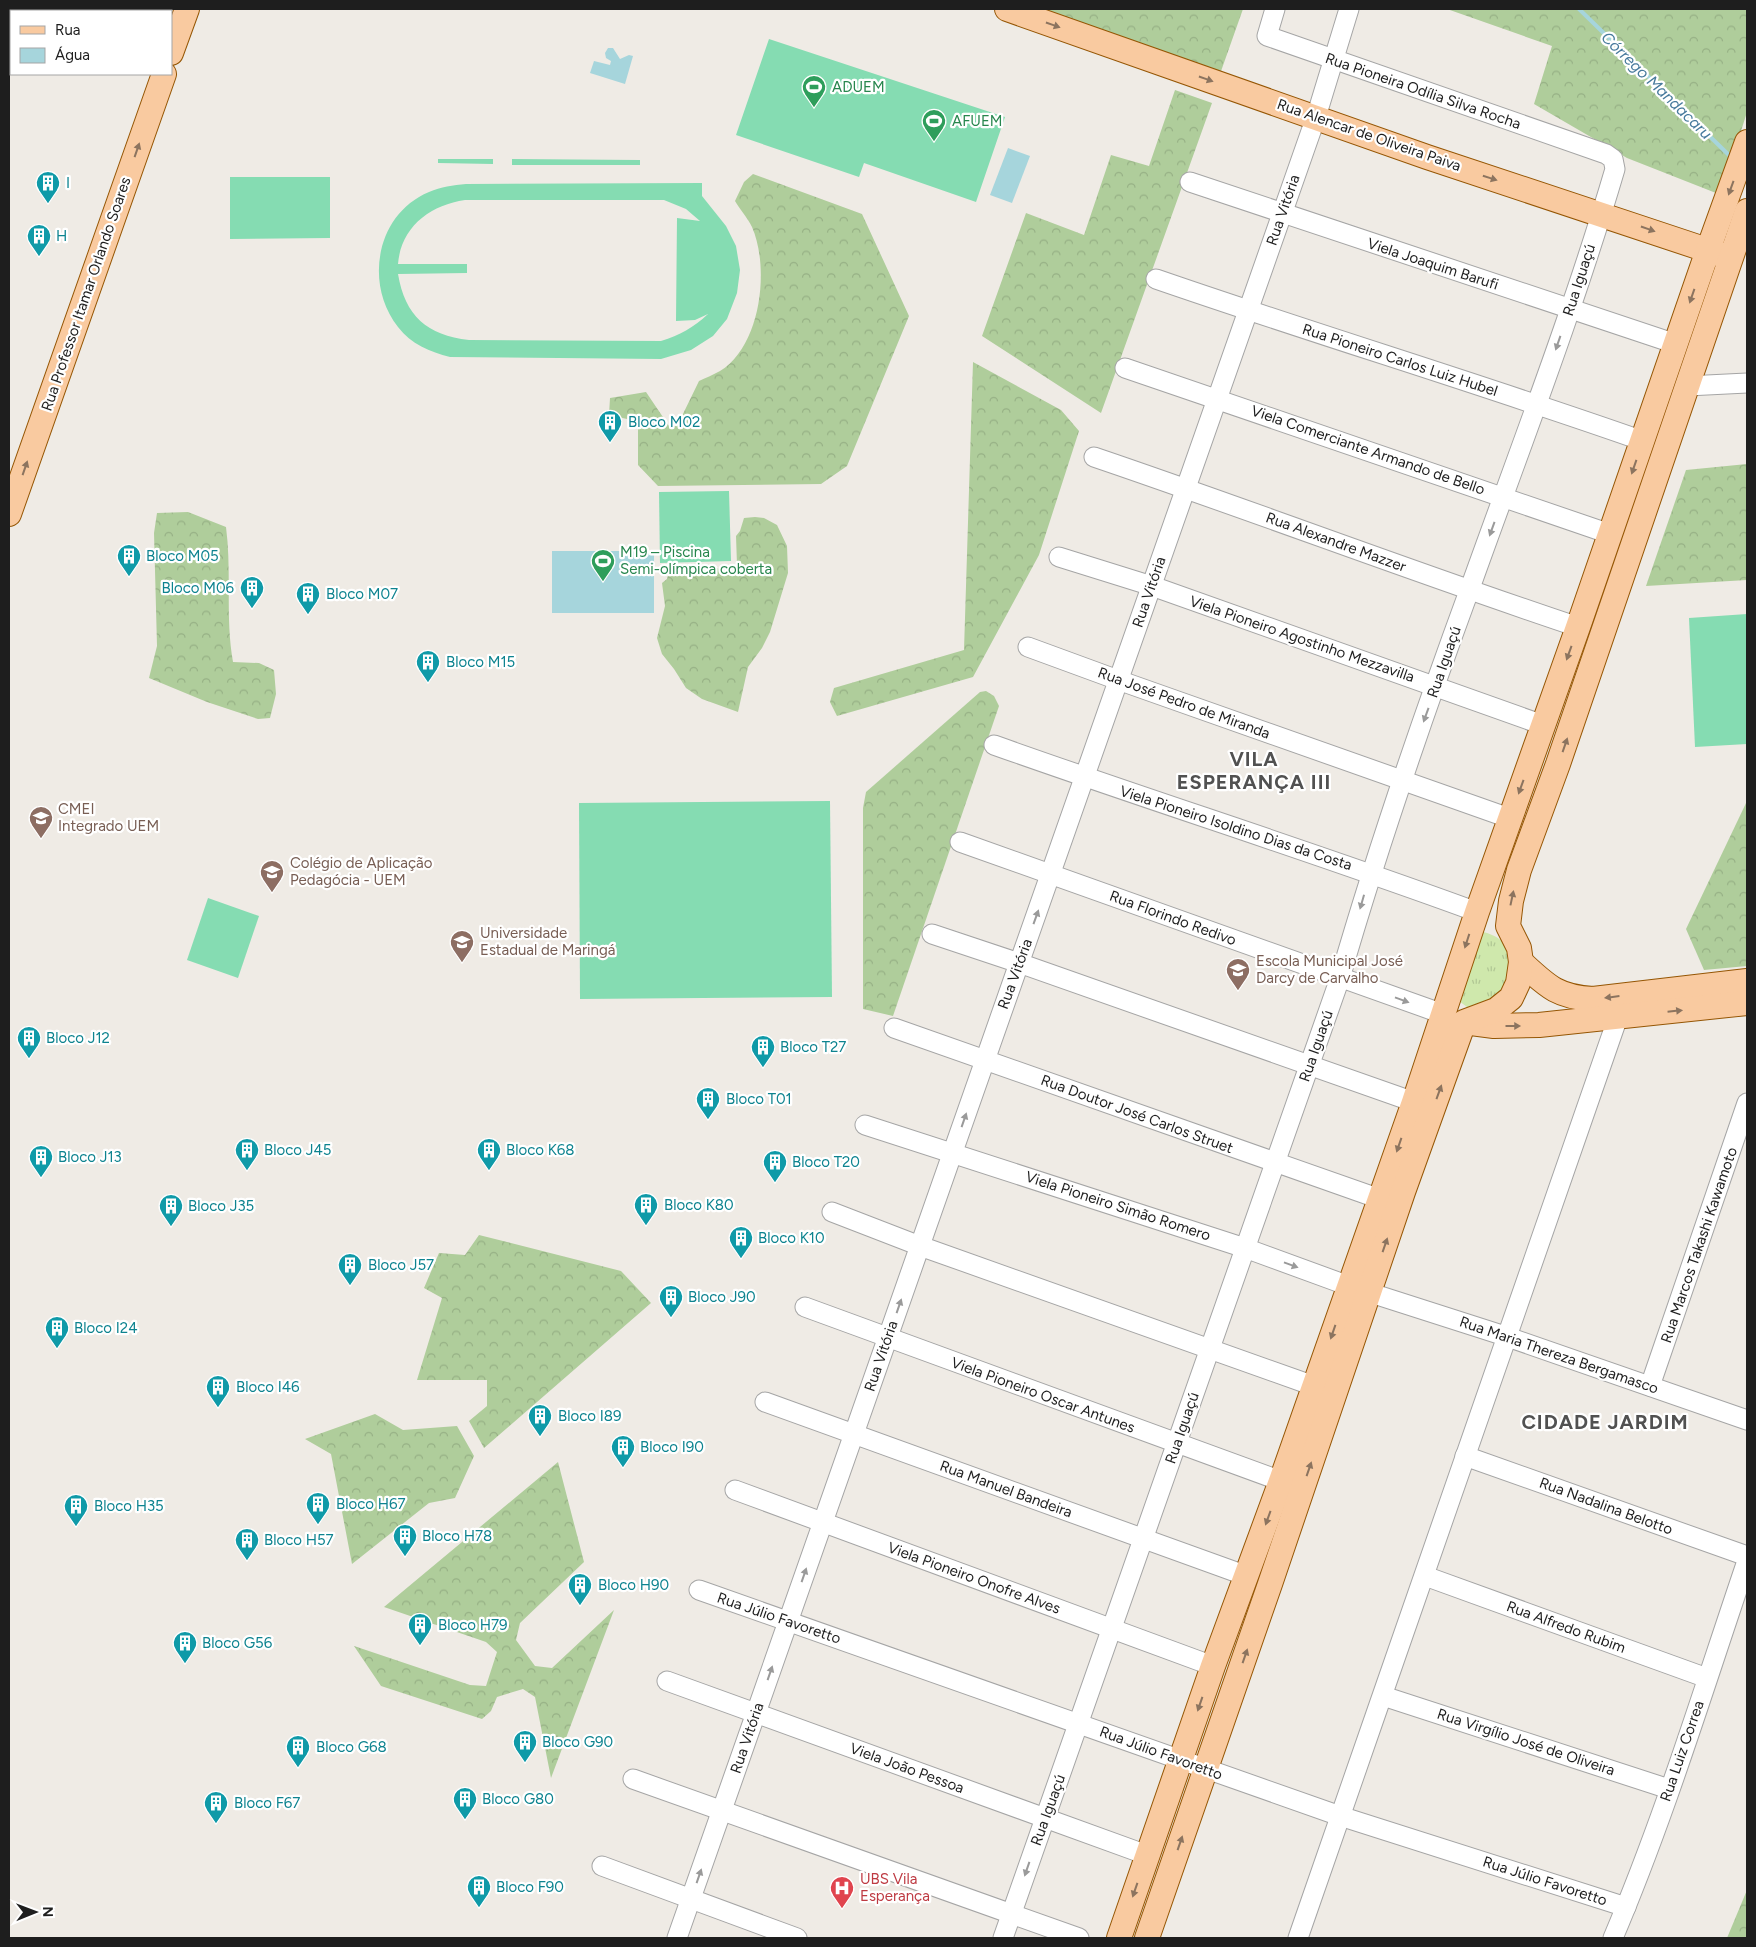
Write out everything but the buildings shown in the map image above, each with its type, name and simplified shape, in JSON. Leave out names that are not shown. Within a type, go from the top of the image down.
[{"type":"main road","points":[[172,50],[187,9]]},
{"type":"main road","name":"Rua Alencar de Oliveira Paiva","points":[[1007,9],[1427,157],[1732,258]]},
{"type":"main road","name":"Rua Professor Itamar Orlando Soares","points":[[9,514],[164,75]]},
{"type":"main road","points":[[1147,1938],[1206,1769],[1359,1289],[1454,1018],[1476,912],[1578,627],[1747,142]]},
{"type":"main road","points":[[1454,1018],[1496,1010],[1511,998],[1518,983],[1522,962],[1519,948],[1508,926],[1519,870],[1558,764],[1747,211]]},
{"type":"main road","points":[[1476,912],[1508,926]]},
{"type":"main road","points":[[1522,962],[1546,984],[1559,993],[1574,998],[1593,999],[1747,981]]},
{"type":"main road","points":[[1454,1018],[1494,1026],[1539,1025],[1747,1004]]},
{"type":"main road","points":[[1118,1938],[1213,1666],[1282,1481],[1314,1386],[1359,1289],[1380,1199],[1414,1102],[1454,1018]]},
{"type":"street","name":"Rua Pioneira Odília Silva Rocha","points":[[1275,9],[1267,36],[1606,154]]},
{"type":"street","name":"Rua Vitória","points":[[677,1938],[1316,117],[1349,9]]},
{"type":"street","name":"Rua Iguaçú","points":[[1004,1938],[1340,978],[1370,872],[1570,310],[1615,169],[1613,159],[1606,154]]},
{"type":"street","name":"Viela Joaquim Barufi","points":[[1190,182],[1676,344]]},
{"type":"street","name":"Rua Pioneiro Carlos Luiz Hubel","points":[[1156,279],[1248,311],[1537,404],[1643,441]]},
{"type":"street","name":"Viela Comerciante Armando de Bello","points":[[1125,368],[1218,398],[1610,534]]},
{"type":"street","points":[[1687,386],[1747,384]]},
{"type":"street","name":"Rua Alexandre Mazzer","points":[[1094,457],[1578,627]]},
{"type":"street","name":"Viela Pioneiro Agostinho Mezzavilla","points":[[1059,557],[1152,586],[1543,725]]},
{"type":"street","name":"Rua José Pedro de Miranda","points":[[1028,647],[1509,818]]},
{"type":"street","name":"Viela Pioneiro Isoldino Dias da Costa","points":[[994,745],[1084,777],[1370,872],[1476,912]]},
{"type":"street","name":"Rua Florindo Redivo","points":[[960,842],[1454,1018]]},
{"type":"street","points":[[932,934],[1414,1102]]},
{"type":"street","points":[[1301,1937],[1340,1816],[1425,1576],[1506,1336],[1618,1016]]},
{"type":"street","name":"Rua Doutor José Carlos Struet","points":[[894,1028],[1380,1199]]},
{"type":"street","name":"Rua Marcos Takashi Kawamoto","points":[[1650,1386],[1747,1103]]},
{"type":"street","name":"Viela Pioneiro Simão Romero","points":[[865,1125],[1245,1248],[1359,1289]]},
{"type":"street","points":[[832,1212],[920,1246],[1314,1386]]},
{"type":"street","name":"Rua Maria Thereza Bergamasco","points":[[1359,1289],[1506,1336],[1747,1420]]},
{"type":"street","name":"Viela Pioneiro Oscar Antunes","points":[[804,1307],[1282,1481]]},
{"type":"street","name":"Rua Manuel Bandeira","points":[[766,1402],[1247,1576]]},
{"type":"street","name":"Rua Nadalina Belotto","points":[[1465,1456],[1747,1556]]},
{"type":"street","name":"Viela Pioneiro Onofre Alves","points":[[734,1490],[1213,1666]]},
{"type":"street","name":"Rua Luiz Correa","points":[[1613,1938],[1669,1789],[1747,1561]]},
{"type":"street","name":"Rua Alfredo Rubim","points":[[1425,1576],[1707,1678]]},
{"type":"street","name":"Rua Júlio Favoretto","points":[[699,1590],[1340,1816],[1626,1907]]},
{"type":"street","name":"Viela João Pessoa","points":[[667,1681],[1147,1855]]},
{"type":"street","name":"Rua Virgílio José de Oliveira","points":[[1383,1696],[1669,1789]]},
{"type":"street","points":[[633,1779],[1079,1938]]},
{"type":"street","points":[[602,1866],[797,1938]]},
{"type":"green space","points":[[1033,9],[1243,9],[1220,74]]},
{"type":"green space","points":[[1447,9],[1747,9],[1747,112],[1721,195],[1627,158],[1534,104],[1552,46]]},
{"type":"green space","points":[[769,39],[1005,117],[976,202],[864,163],[859,177],[736,135]]},
{"type":"green space","points":[[1175,90],[1212,103],[1101,413],[982,336],[1026,213],[1084,235],[1111,155],[1149,166]]},
{"type":"green space","points":[[438,159],[493,159],[493,164],[438,163]]},
{"type":"green space","points":[[512,159],[640,160],[640,165],[512,165]]},
{"type":"green space","points":[[753,174],[862,214],[909,316],[847,466],[821,484],[658,486],[638,465],[638,426],[627,419],[609,415],[610,398],[646,392],[671,429],[682,416],[699,381],[720,371],[734,359],[745,344],[753,325],[758,305],[761,284],[760,263],[752,227],[735,201],[744,182]]},
{"type":"green space","points":[[230,177],[330,177],[330,238],[230,239]]},
{"type":"green space","points":[[702,183],[702,196],[726,226],[736,246],[740,270],[737,293],[727,319],[713,336],[691,350],[661,359],[450,357],[435,353],[421,346],[403,333],[387,310],[381,291],[379,271],[381,252],[387,233],[397,216],[411,202],[434,190],[466,184]],"holes":[[[465,200],[664,200],[686,209],[700,221],[677,218],[676,321],[695,320],[708,314],[692,327],[668,339],[661,341],[469,340],[441,333],[420,321],[412,312],[401,289],[398,274],[467,273],[467,264],[398,264],[400,251],[411,229],[429,213],[440,207]]]},
{"type":"green space","points":[[973,362],[1061,410],[1079,431],[1039,555],[973,677],[837,716],[830,702],[834,688],[964,650]]},
{"type":"green space","points":[[1747,464],[1747,580],[1646,586],[1686,470]]},
{"type":"green space","points":[[729,491],[731,561],[660,563],[659,492]]},
{"type":"green space","points":[[188,512],[226,527],[229,628],[233,662],[259,663],[274,670],[276,694],[270,718],[258,719],[207,702],[149,678],[157,646],[154,533],[157,513]]},
{"type":"green space","points":[[744,518],[764,518],[777,525],[787,546],[788,573],[770,632],[762,648],[748,667],[738,712],[702,699],[686,688],[662,654],[657,638],[665,606],[662,583],[667,579],[670,567],[688,571],[702,571],[714,567],[731,573],[737,565],[736,536],[740,531]]},
{"type":"green space","points":[[1747,614],[1747,744],[1695,747],[1689,618]]},
{"type":"green space","points":[[986,691],[994,696],[999,706],[893,1016],[863,1009],[863,808],[866,792],[980,692]]},
{"type":"green space","points":[[830,801],[832,997],[580,999],[579,803]]},
{"type":"green space","points":[[1747,801],[1747,966],[1704,970],[1686,929]]},
{"type":"green space","points":[[208,898],[259,916],[238,978],[187,960]]},
{"type":"green space","points":[[1483,932],[1493,935],[1505,944],[1512,958],[1511,966],[1504,994],[1471,1010],[1459,1001]]},
{"type":"green space","points":[[479,1235],[621,1271],[651,1303],[484,1448],[469,1421],[487,1406],[487,1380],[417,1380],[442,1298],[424,1288],[439,1253],[465,1255]]},
{"type":"green space","points":[[375,1414],[403,1430],[457,1426],[474,1456],[455,1498],[429,1503],[352,1564],[331,1454],[305,1439]]},
{"type":"green space","points":[[558,1462],[584,1562],[520,1623],[516,1640],[535,1666],[552,1668],[614,1610],[551,1778],[535,1697],[523,1689],[497,1697],[491,1711],[482,1719],[381,1686],[354,1646],[470,1685],[486,1686],[497,1652],[486,1642],[384,1607]]},
{"type":"green space","points":[[1747,1890],[1747,1938],[1727,1938]]},
{"type":"water","points":[[608,48],[613,48],[620,59],[629,55],[633,56],[625,84],[590,73],[594,61],[610,65],[611,61],[606,58],[605,53]]},
{"type":"water","name":"AFUEM","points":[[1008,148],[1030,156],[1012,203],[990,195]]},
{"type":"water","name":"M19 – Piscina Semi-olímpica coberta","points":[[552,551],[654,551],[654,613],[552,613]]},
{"type":"waterway","name":"Córrego Mandacaru","points":[[1579,9],[1733,159]]},
{"type":"place","name":"ADUEM","points":[[814,108]]},
{"type":"place","name":"AFUEM","points":[[934,142]]},
{"type":"place","name":"I","points":[[48,204]]},
{"type":"place","name":"H","points":[[39,257]]},
{"type":"place","name":"Bloco M02","points":[[610,443]]},
{"type":"place","name":"Bloco M05","points":[[129,577]]},
{"type":"place","name":"M19 – Piscina Semi-olímpica coberta","points":[[603,582]]},
{"type":"place","name":"Bloco M06","points":[[252,609]]},
{"type":"place","name":"Bloco M07","points":[[308,615]]},
{"type":"place","name":"Bloco M15","points":[[428,683]]},
{"type":"place","name":"CMEI Integrado UEM","points":[[41,839]]},
{"type":"place","name":"Colégio de Aplicação Pedagócia - UEM","points":[[272,893]]},
{"type":"place","name":"Universidade Estadual de Maringá","points":[[462,963]]},
{"type":"place","name":"Escola Municipal José Darcy de Carvalho","points":[[1238,991]]},
{"type":"place","name":"Bloco J12","points":[[29,1059]]},
{"type":"place","name":"Bloco T27","points":[[763,1068]]},
{"type":"place","name":"Bloco T01","points":[[708,1120]]},
{"type":"place","name":"Bloco J45","points":[[247,1171]]},
{"type":"place","name":"Bloco K68","points":[[489,1171]]},
{"type":"place","name":"Bloco J13","points":[[41,1178]]},
{"type":"place","name":"Bloco T20","points":[[775,1183]]},
{"type":"place","name":"Bloco K80","points":[[646,1226]]},
{"type":"place","name":"Bloco J35","points":[[171,1227]]},
{"type":"place","name":"Bloco K10","points":[[741,1259]]},
{"type":"place","name":"Bloco J57","points":[[350,1286]]},
{"type":"place","name":"Bloco J90","points":[[671,1318]]},
{"type":"place","name":"Bloco I24","points":[[57,1349]]},
{"type":"place","name":"Bloco I46","points":[[218,1408]]},
{"type":"place","name":"Bloco I89","points":[[540,1437]]},
{"type":"place","name":"Bloco I90","points":[[623,1468]]},
{"type":"place","name":"Bloco H67","points":[[318,1525]]},
{"type":"place","name":"Bloco H35","points":[[76,1527]]},
{"type":"place","name":"Bloco H78","points":[[405,1557]]},
{"type":"place","name":"Bloco H57","points":[[247,1561]]},
{"type":"place","name":"Bloco H90","points":[[580,1606]]},
{"type":"place","name":"Bloco H79","points":[[420,1646]]},
{"type":"place","name":"Bloco G56","points":[[185,1664]]},
{"type":"place","name":"Bloco G90","points":[[525,1763]]},
{"type":"place","name":"Bloco G68","points":[[298,1768]]},
{"type":"place","name":"Bloco G80","points":[[465,1820]]},
{"type":"place","name":"Bloco F67","points":[[216,1824]]},
{"type":"place","name":"Bloco F90","points":[[479,1908]]},
{"type":"place","name":"UBS Vila Esperança","points":[[842,1909]]},
{"type":"district","name":"VILA ESPERANÇA III","points":[[1254,770]]},
{"type":"district","name":"CIDADE JARDIM","points":[[1605,1422]]}]
